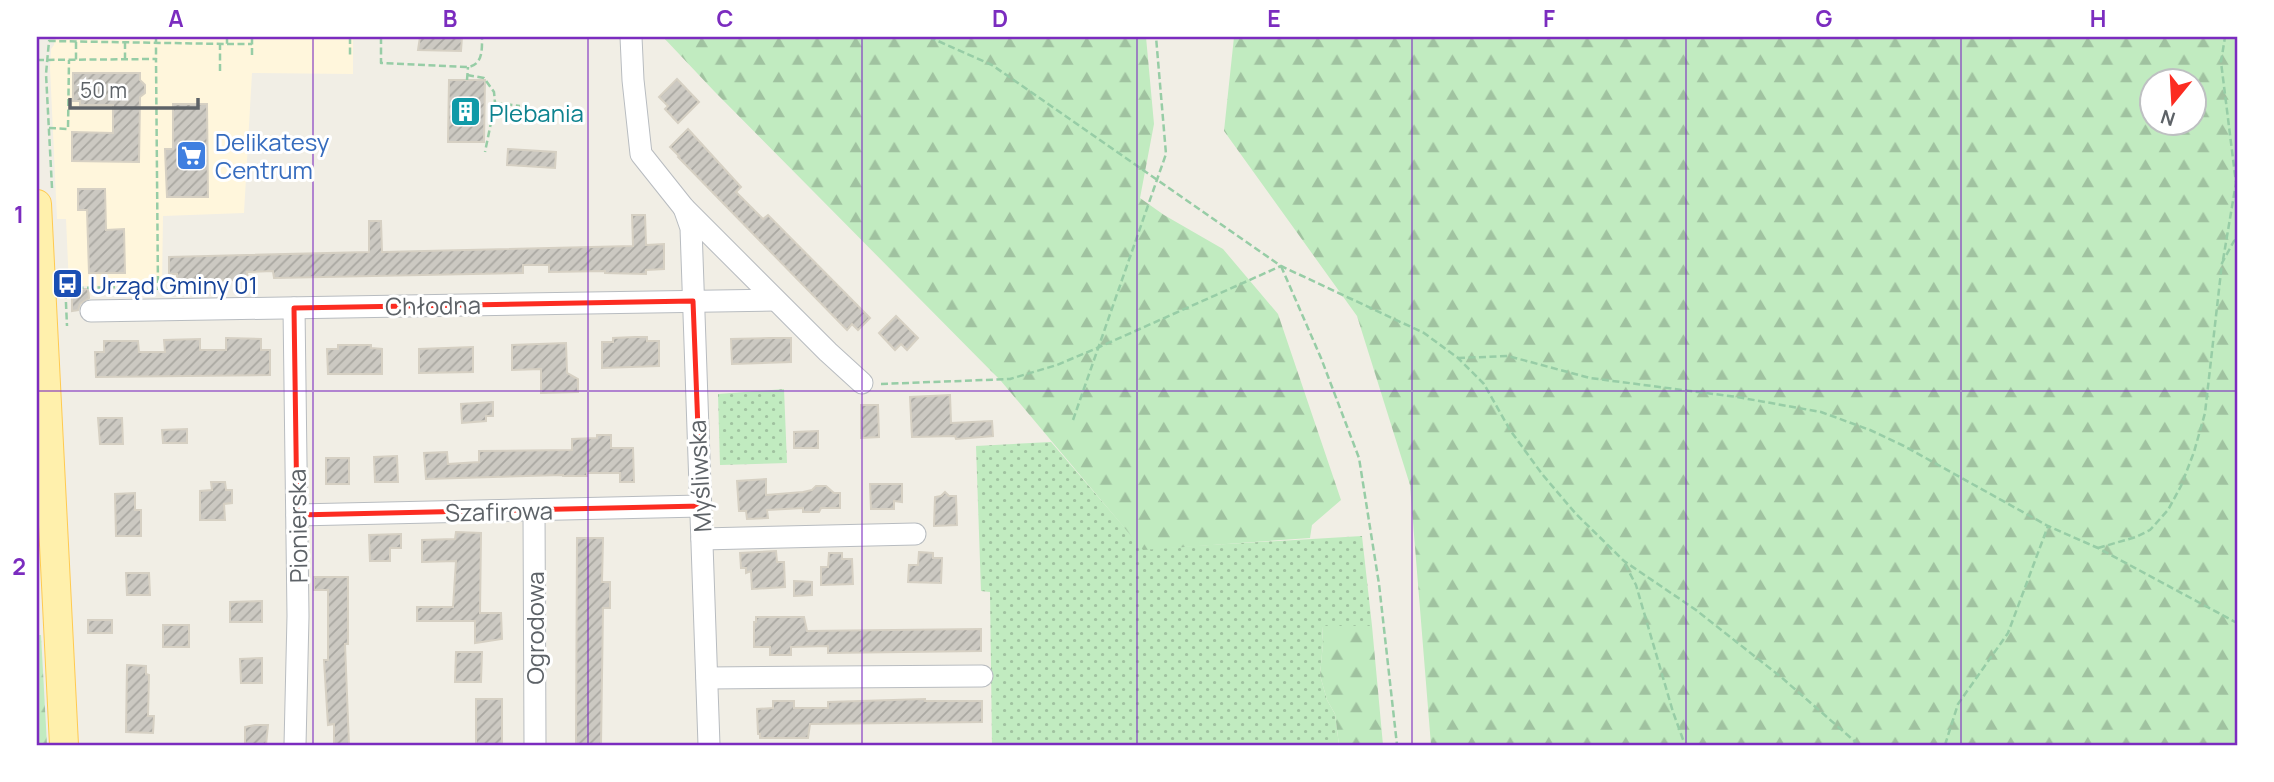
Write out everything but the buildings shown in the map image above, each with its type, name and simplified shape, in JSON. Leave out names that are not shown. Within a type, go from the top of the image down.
[{"type":"main road","points":[[37,204],[64,745]]},
{"type":"street","name":"Myśliwska","points":[[631,37],[641,154],[684,208],[862,383]]},
{"type":"street","name":"Myśliwska","points":[[684,208],[691,228],[709,745]]},
{"type":"street","name":"Chłodna","points":[[91,311],[158,304],[295,308],[775,300]]},
{"type":"street","name":"Pionierska","points":[[295,308],[298,616],[295,745]]},
{"type":"street","name":"Szafirowa","points":[[297,515],[701,506]]},
{"type":"street","name":"Ogrodowa","points":[[534,510],[535,745]]},
{"type":"street","points":[[702,538],[915,534]]},
{"type":"street","points":[[707,678],[982,676]]},
{"type":"path","points":[[156,37],[158,304]]},
{"type":"path","points":[[227,37],[227,44]]},
{"type":"path","points":[[252,37],[252,55]]},
{"type":"path","points":[[350,37],[350,57]]},
{"type":"path","points":[[381,37],[381,63],[468,67],[476,64],[482,56],[482,37]]},
{"type":"path","points":[[929,37],[992,65],[1281,266],[1424,333],[1458,358],[1484,384],[1510,429],[1542,474],[1576,514],[1624,561],[1696,610],[1859,745]]},
{"type":"path","points":[[1073,420],[1166,154],[1156,37]]},
{"type":"path","points":[[2098,548],[2150,530],[2168,510],[2194,452],[2205,413],[2222,263],[2236,183],[2221,62],[2225,37]]},
{"type":"path","points":[[47,60],[49,39],[252,44]]},
{"type":"path","points":[[76,41],[76,60]]},
{"type":"path","points":[[125,42],[125,59]]},
{"type":"path","points":[[220,43],[220,71]]},
{"type":"path","points":[[37,60],[156,59]]},
{"type":"path","points":[[48,128],[68,129],[69,60]]},
{"type":"path","points":[[467,80],[468,67]]},
{"type":"path","points":[[467,75],[484,78],[494,92],[495,103],[485,152]]},
{"type":"path","points":[[495,103],[520,106]]},
{"type":"path","points":[[2222,263],[2237,239]]},
{"type":"path","points":[[862,383],[1010,379],[1057,365],[1281,266]]},
{"type":"path","points":[[1281,266],[1321,358],[1359,458],[1379,584],[1397,745]]},
{"type":"path","points":[[66,288],[139,287],[158,304]]},
{"type":"path","points":[[1458,358],[1508,356],[1590,378],[1737,397],[1821,412],[1904,446],[2048,526],[2098,548],[2237,623]]},
{"type":"path","points":[[1945,745],[1958,704],[2008,633],[2048,526]]},
{"type":"path","points":[[1624,561],[1636,585],[1685,745]]},
{"type":"highlighted area","points":[[693,301],[701,506],[297,515],[294,308]]},
{"type":"shaded area","points":[[55,37],[353,37],[353,74],[252,73],[244,213],[163,216],[162,285],[69,286],[66,219],[57,219],[50,68]]},
{"type":"green space","points":[[663,37],[1146,37],[1154,124],[1140,198],[1223,249],[1278,314],[1341,500],[1312,525],[1310,538],[1143,550],[1001,381]]},
{"type":"green space","points":[[1234,37],[2237,37],[2237,745],[1431,745],[1410,485],[1357,316],[1224,131]]},
{"type":"green space","points":[[784,389],[787,463],[720,465],[718,394]]},
{"type":"green space","points":[[1051,442],[1143,549],[1362,536],[1372,626],[1322,627],[1320,675],[1327,700],[1335,714],[1339,745],[992,745],[990,592],[981,591],[976,446]]},
{"type":"green space","points":[[1322,626],[1372,626],[1383,745],[1339,745],[1335,714],[1327,700],[1320,675]]},
{"type":"green space","points":[[37,635],[41,635],[47,745],[37,745]]},
{"type":"place","name":"Plebania","points":[[466,112]]},
{"type":"place","name":"Delikatesy Centrum","points":[[192,155]]},
{"type":"place","name":"Urząd Gminy 01","points":[[67,284]]}]
